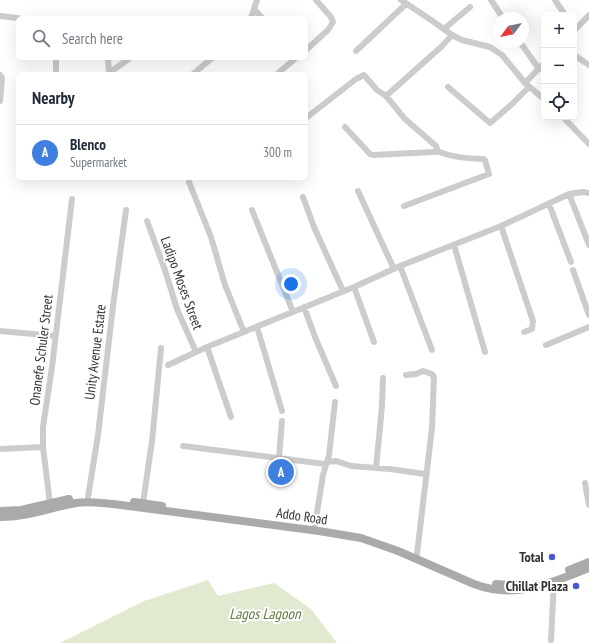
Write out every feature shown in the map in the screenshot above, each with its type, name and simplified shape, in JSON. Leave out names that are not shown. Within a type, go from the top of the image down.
[{"type":"main road","name":"Addo Road","points":[[0,511],[21,510],[74,498],[88,497],[319,531],[361,538],[391,548],[490,589],[516,591],[537,587],[589,568]]},
{"type":"main road","name":"Addo Road","points":[[0,517],[34,514],[77,503],[90,502],[147,505],[315,525],[372,536],[398,545],[471,577],[492,584],[501,585],[521,585],[541,581],[589,562]]},
{"type":"street","points":[[252,16],[257,0]]},
{"type":"street","points":[[308,48],[328,30],[333,22],[331,17],[316,0]]},
{"type":"street","points":[[491,0],[500,12]]},
{"type":"street","points":[[555,0],[563,12]]},
{"type":"street","points":[[356,51],[403,2],[452,35],[462,40],[496,50],[527,85],[541,97]]},
{"type":"street","points":[[444,29],[470,7]]},
{"type":"street","points":[[254,9],[260,16]]},
{"type":"street","points":[[577,26],[589,15]]},
{"type":"street","points":[[0,16],[16,18]]},
{"type":"street","points":[[386,96],[441,47],[452,35]]},
{"type":"street","points":[[524,48],[538,69]]},
{"type":"street","points":[[577,57],[589,65]]},
{"type":"street","points":[[56,60],[56,72]]},
{"type":"street","points":[[108,60],[109,72]]},
{"type":"street","points":[[112,72],[127,60]]},
{"type":"street","points":[[195,72],[210,60]]},
{"type":"street","points":[[279,72],[294,60]]},
{"type":"street","points":[[448,87],[490,123],[511,105],[541,66]]},
{"type":"street","points":[[0,74],[2,78],[0,101]]},
{"type":"street","points":[[308,116],[356,79],[362,76],[366,77],[377,90],[386,96],[405,119],[436,146],[437,151]]},
{"type":"street","points":[[566,120],[589,144]]},
{"type":"street","points":[[345,127],[372,155],[437,151],[466,159],[485,160],[489,174],[404,206]]},
{"type":"street","points":[[189,182],[211,237],[225,285],[244,332]]},
{"type":"street","points":[[358,191],[394,269]]},
{"type":"street","points":[[168,365],[207,347],[354,287],[400,266],[501,226],[569,194],[583,192],[589,193]]},
{"type":"street","points":[[569,194],[589,244]]},
{"type":"street","points":[[303,198],[314,227],[343,291]]},
{"type":"street","name":"Onanefe Schuler Street","points":[[50,504],[43,447],[43,427],[72,199]]},
{"type":"street","points":[[549,204],[571,262]]},
{"type":"street","name":"Unity Avenue Estate","points":[[88,497],[98,435],[126,210]]},
{"type":"street","points":[[252,210],[293,312]]},
{"type":"street","name":"Ladipo Moses Street","points":[[147,221],[165,270],[177,309],[196,352]]},
{"type":"street","points":[[501,226],[533,321],[532,329],[524,332]]},
{"type":"street","points":[[454,245],[485,352]]},
{"type":"street","points":[[400,266],[432,350]]},
{"type":"street","points":[[573,270],[589,315]]},
{"type":"street","points":[[354,287],[374,342]]},
{"type":"street","points":[[582,297],[589,294]]},
{"type":"street","points":[[304,307],[336,386]]},
{"type":"street","points":[[256,327],[282,411]]},
{"type":"street","points":[[546,345],[589,327]]},
{"type":"street","points":[[0,331],[55,336]]},
{"type":"street","points":[[207,347],[231,417]]},
{"type":"street","points":[[147,505],[161,348]]},
{"type":"street","points":[[406,375],[416,374],[423,371],[433,375],[432,428],[425,474],[422,518],[417,554]]},
{"type":"street","points":[[376,468],[383,378]]},
{"type":"street","points":[[315,525],[325,464],[329,455],[335,402]]},
{"type":"street","points":[[279,457],[282,421]]},
{"type":"street","points":[[183,446],[325,464],[336,460],[346,465],[425,474]]},
{"type":"street","points":[[0,448],[43,447]]},
{"type":"street","points":[[585,483],[589,505]]},
{"type":"street","points":[[551,640],[554,582]]},
{"type":"water","name":"Lagos Lagoon","points":[[208,580],[218,596],[274,583],[311,609],[337,643],[60,643],[144,601]]},
{"type":"place","name":"Blenco","points":[[281,472]]},
{"type":"place","name":"Total","points":[[552,557]]},
{"type":"place","name":"Chillat Plaza","points":[[576,586]]}]
